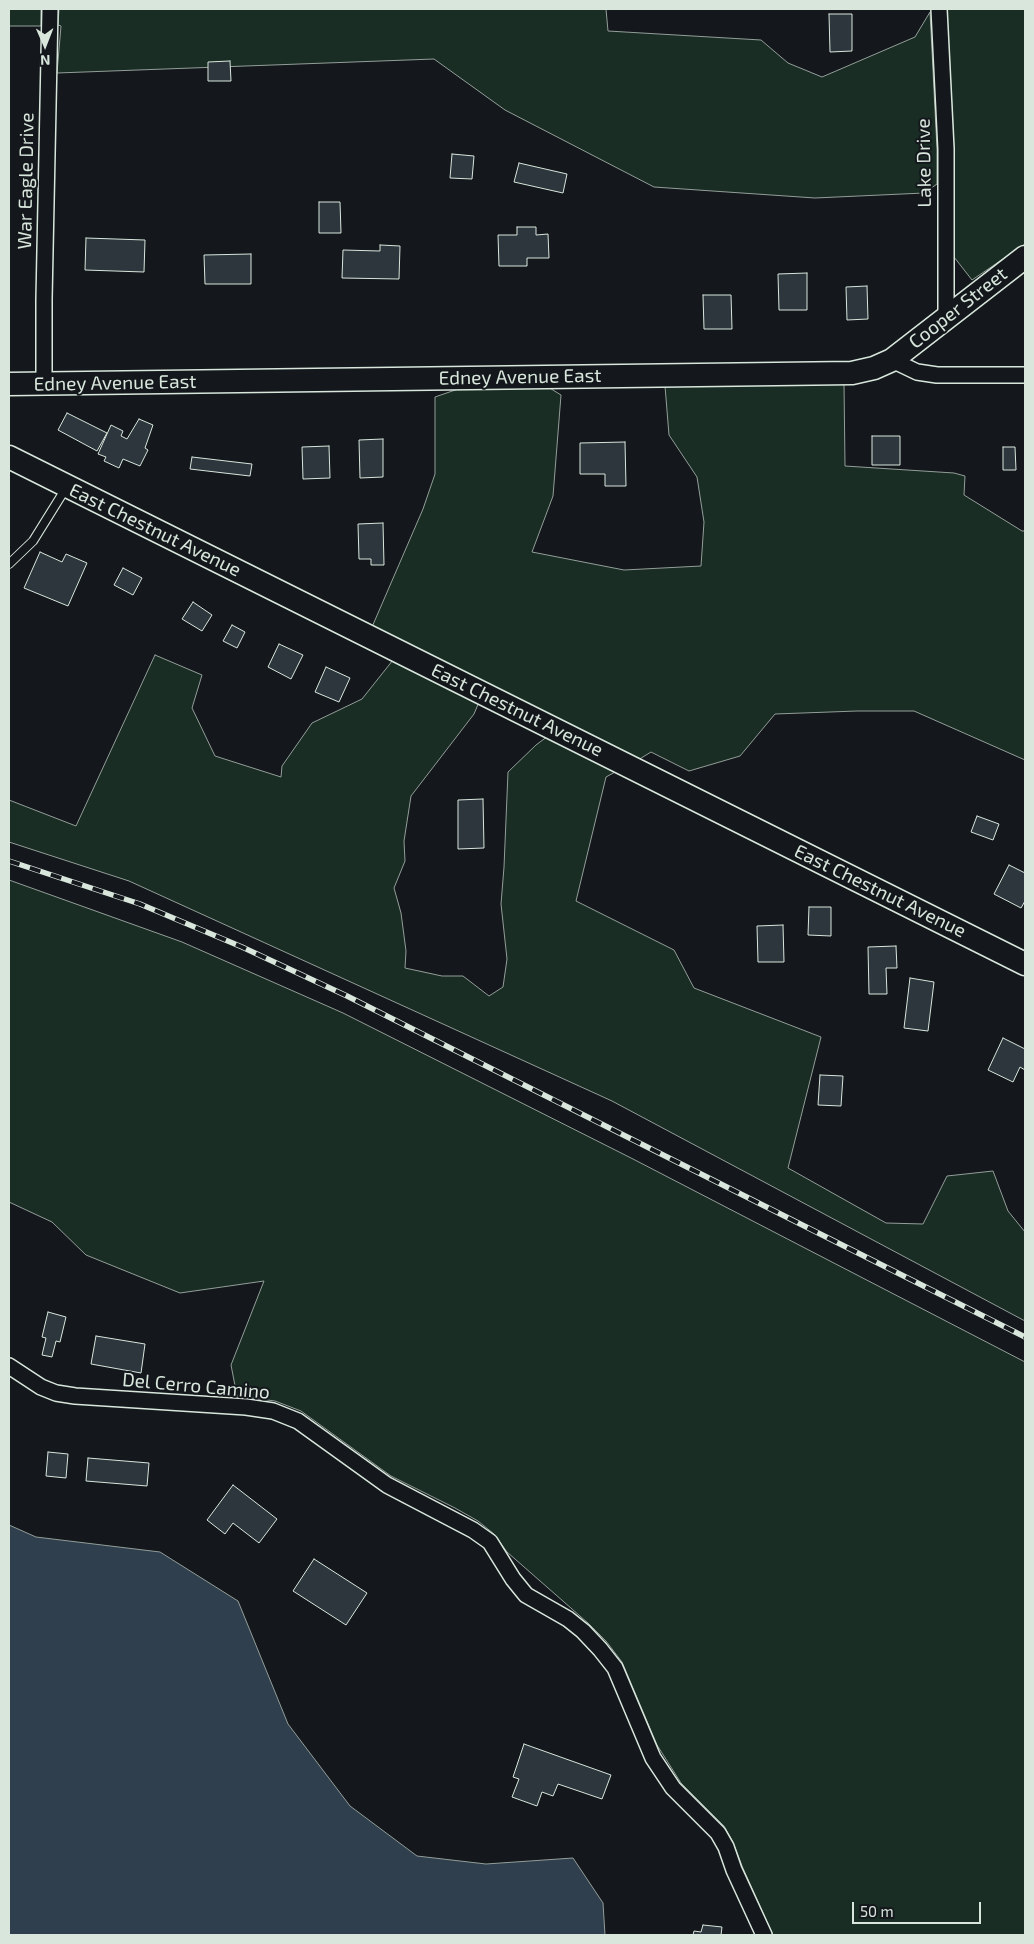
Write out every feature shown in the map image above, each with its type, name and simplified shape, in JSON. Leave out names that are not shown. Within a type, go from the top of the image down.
[{"type":"street","name":"War Eagle Drive","points":[[44,384],[50,9]]},
{"type":"street","name":"Lake Drive","points":[[939,9],[946,149],[946,317]]},
{"type":"street","name":"Cooper Street","points":[[892,360],[1025,257]]},
{"type":"street","name":"Edney Avenue East","points":[[9,384],[852,373],[874,368],[892,360]]},
{"type":"street","points":[[892,360],[917,372],[937,375],[1025,375]]},
{"type":"street","name":"East Chestnut Avenue","points":[[9,457],[1025,964]]},
{"type":"street","name":"Del Cerro Camino","points":[[9,1366],[41,1387],[56,1393],[75,1396],[246,1407],[274,1411],[298,1421],[387,1485],[473,1530],[490,1542],[513,1580],[526,1595],[568,1619],[583,1630],[615,1668],[653,1758],[672,1788],[718,1833],[726,1847],[734,1870],[764,1935]]},
{"type":"lane","points":[[9,564],[33,541],[67,486]]},
{"type":"green space","points":[[9,9],[41,9],[41,26],[9,26]]},
{"type":"green space","points":[[59,9],[606,9],[608,31],[761,40],[788,63],[822,77],[915,37],[930,12],[937,184],[924,193],[815,198],[654,187],[505,110],[434,59],[57,73],[61,26],[58,25]]},
{"type":"green space","points":[[947,9],[1025,9],[1025,244],[972,280],[954,257],[954,149]]},
{"type":"green space","points":[[844,383],[845,466],[954,473],[965,476],[964,495],[1022,531],[1025,531],[1025,760],[914,711],[857,711],[775,714],[740,756],[689,771],[651,752],[638,760],[372,627],[423,509],[435,474],[435,397],[461,388],[548,387],[561,395],[553,496],[532,552],[624,570],[701,566],[704,522],[697,477],[669,435],[665,386]]},
{"type":"green space","points":[[155,655],[202,675],[192,708],[215,756],[281,777],[282,766],[312,723],[362,699],[393,660],[479,702],[474,714],[411,796],[404,841],[405,861],[394,888],[401,913],[406,951],[405,968],[442,976],[463,976],[489,996],[503,987],[507,959],[501,904],[508,772],[548,736],[617,771],[606,777],[576,901],[674,950],[694,988],[821,1037],[788,1168],[886,1223],[923,1224],[947,1176],[993,1171],[1008,1211],[1025,1232],[1025,1321],[612,1101],[129,881],[9,842],[9,800],[76,826]]},
{"type":"green space","points":[[9,880],[182,942],[343,1013],[633,1159],[1025,1362],[1025,1935],[773,1935],[733,1842],[724,1826],[681,1783],[657,1745],[622,1662],[606,1641],[507,1552],[494,1534],[478,1521],[391,1476],[301,1411],[275,1401],[237,1396],[231,1365],[264,1281],[180,1293],[86,1255],[52,1222],[9,1202]]},
{"type":"water","points":[[9,1525],[36,1537],[160,1552],[238,1601],[288,1724],[350,1806],[417,1856],[486,1864],[573,1858],[603,1903],[605,1935],[9,1935]]},
{"type":"building","points":[[829,14],[852,14],[852,51],[830,52]]},
{"type":"building","points":[[230,61],[231,81],[208,81],[208,62]]},
{"type":"building","points":[[452,154],[474,156],[472,179],[450,178]]},
{"type":"building","points":[[519,163],[567,174],[563,193],[514,182]]},
{"type":"building","points":[[319,202],[340,202],[341,233],[319,233]]},
{"type":"building","points":[[517,227],[536,227],[536,235],[548,234],[549,258],[527,258],[527,266],[499,266],[498,235],[517,235]]},
{"type":"building","points":[[86,238],[145,240],[144,272],[85,270]]},
{"type":"building","points":[[380,245],[400,246],[399,279],[342,278],[343,250],[380,251]]},
{"type":"building","points":[[251,254],[251,284],[205,284],[204,255]]},
{"type":"building","points":[[807,273],[807,310],[779,310],[778,274]]},
{"type":"building","points":[[867,286],[868,319],[847,320],[846,287]]},
{"type":"building","points":[[703,295],[731,295],[732,329],[704,329]]},
{"type":"building","points":[[67,413],[107,433],[97,451],[58,430]]},
{"type":"building","points":[[139,419],[153,425],[145,448],[148,450],[140,466],[123,459],[119,468],[104,461],[106,457],[98,454],[111,425],[123,431],[121,436],[127,439]]},
{"type":"building","points":[[872,436],[900,436],[900,465],[872,465]]},
{"type":"building","points":[[383,439],[383,477],[360,478],[359,440]]},
{"type":"building","points":[[625,442],[626,486],[605,486],[605,474],[580,474],[580,443]]},
{"type":"building","points":[[329,446],[330,478],[303,479],[302,447]]},
{"type":"building","points":[[1003,447],[1015,447],[1016,470],[1003,470]]},
{"type":"building","points":[[192,457],[252,464],[250,476],[190,469]]},
{"type":"building","points":[[383,523],[384,565],[371,565],[371,559],[359,559],[358,524]]},
{"type":"building","points":[[40,552],[62,562],[66,554],[87,563],[68,606],[24,588]]},
{"type":"building","points":[[123,568],[142,578],[133,595],[114,585]]},
{"type":"building","points":[[193,602],[212,615],[202,631],[182,619]]},
{"type":"building","points":[[232,625],[245,632],[237,648],[223,641]]},
{"type":"building","points":[[279,644],[303,655],[291,679],[268,667]]},
{"type":"building","points":[[326,667],[350,678],[339,702],[315,692]]},
{"type":"building","points":[[483,799],[484,848],[458,849],[458,800]]},
{"type":"building","points":[[977,816],[999,824],[993,840],[971,832]]},
{"type":"building","points":[[1009,865],[1025,873],[1025,901],[1021,908],[994,894]]},
{"type":"building","points":[[809,907],[831,907],[831,936],[808,935]]},
{"type":"building","points":[[783,925],[784,962],[758,962],[757,926]]},
{"type":"building","points":[[896,946],[897,968],[886,968],[887,994],[869,994],[868,947]]},
{"type":"building","points":[[910,978],[934,982],[928,1031],[904,1028]]},
{"type":"building","points":[[1003,1038],[1025,1049],[1025,1070],[1020,1067],[1013,1082],[988,1070]]},
{"type":"building","points":[[820,1075],[843,1076],[841,1106],[818,1105]]},
{"type":"building","points":[[48,1312],[66,1317],[60,1342],[56,1341],[52,1357],[42,1355],[46,1338],[42,1337]]},
{"type":"building","points":[[96,1336],[145,1344],[141,1373],[91,1364]]},
{"type":"building","points":[[48,1452],[68,1454],[66,1478],[46,1476]]},
{"type":"building","points":[[88,1458],[149,1463],[147,1486],[86,1481]]},
{"type":"building","points":[[233,1485],[277,1519],[259,1543],[233,1523],[225,1534],[207,1520]]},
{"type":"building","points":[[314,1559],[367,1593],[346,1625],[293,1591]]},
{"type":"building","points":[[524,1744],[611,1775],[602,1799],[558,1784],[553,1796],[542,1792],[537,1806],[512,1797],[519,1779],[513,1777]]},
{"type":"building","points":[[703,1925],[722,1927],[721,1935],[693,1935],[694,1931],[701,1932]]},
{"type":"railway","points":[[9,861],[140,904],[242,947],[347,996],[1025,1337]]}]
